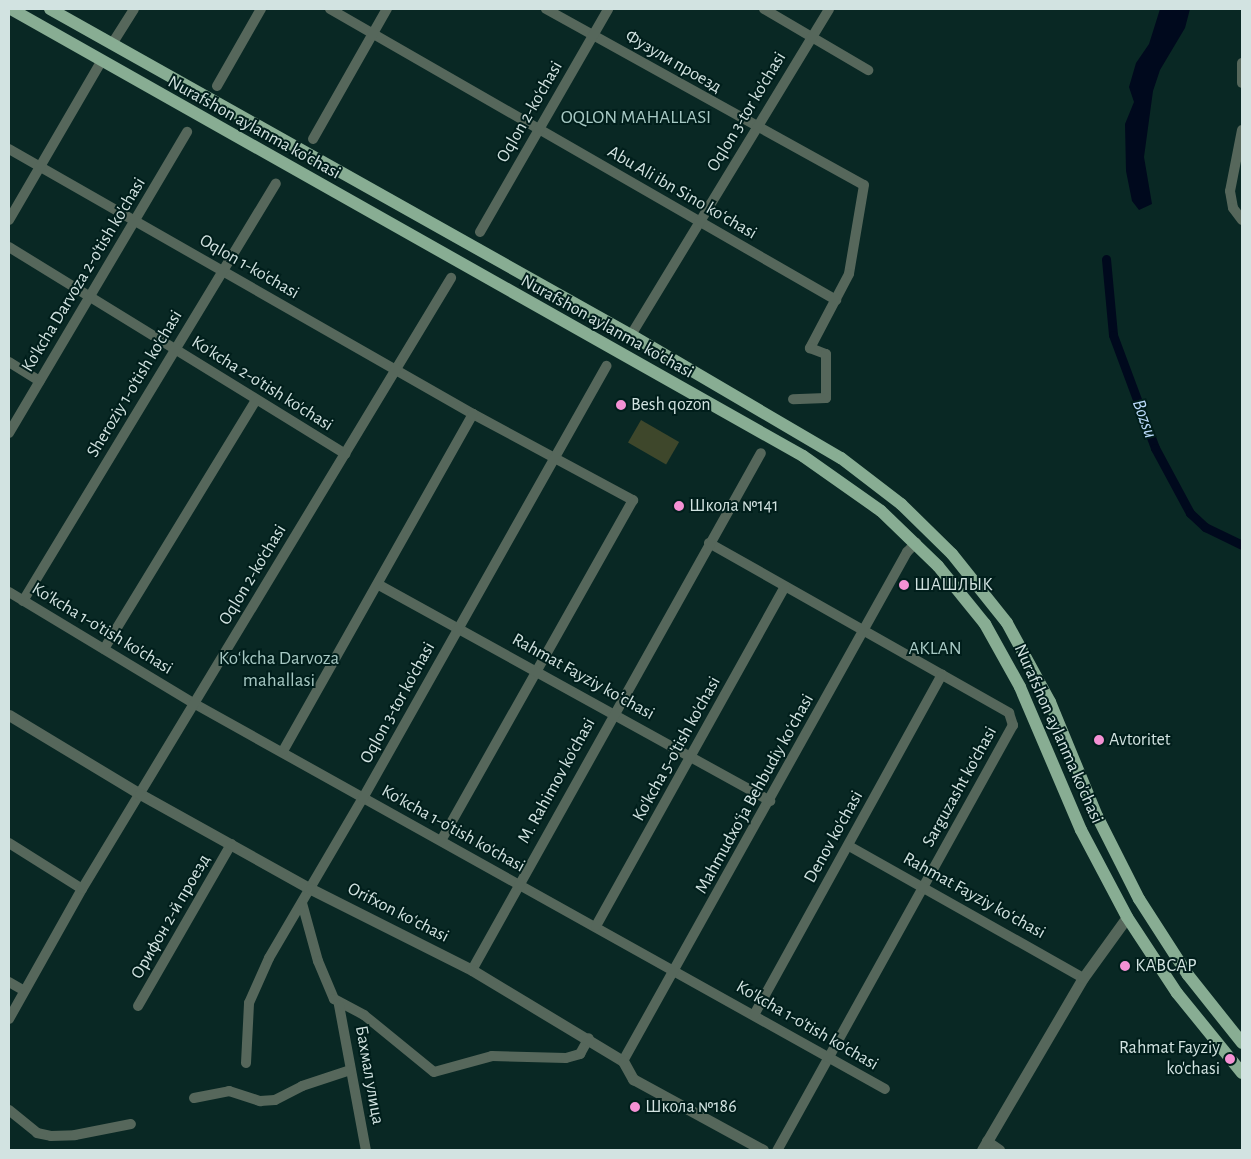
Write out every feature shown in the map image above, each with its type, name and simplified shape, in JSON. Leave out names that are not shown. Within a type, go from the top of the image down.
[{"type":"main road","name":"Nurafshon aylanma ko'chasi","points":[[11,9],[101,62],[803,456],[865,498],[916,542],[952,582],[985,624],[1008,663],[1081,830],[1126,917],[1177,994],[1242,1073]]},
{"type":"main road","name":"Nurafshon aylanma ko'chasi","points":[[50,9],[632,335],[861,472],[916,518],[966,570],[1007,623],[1050,702],[1105,833],[1139,898],[1188,975],[1242,1043]]},
{"type":"main road","points":[[70,44],[81,26]]},
{"type":"main road","points":[[201,118],[212,100]]},
{"type":"main road","points":[[952,582],[964,582],[966,570]]},
{"type":"main road","points":[[1008,663],[1014,654],[1025,654]]},
{"type":"street","points":[[112,44],[134,9]]},
{"type":"street","points":[[217,86],[261,9]]},
{"type":"street","name":"Abu Ali ibn Sino koʻchasi","points":[[330,9],[836,300]]},
{"type":"street","points":[[313,139],[387,9]]},
{"type":"street","name":"Фузули проезд","points":[[546,9],[757,128],[864,185],[849,274],[836,300]]},
{"type":"street","name":"Oqlon 2-ko‘chasi","points":[[480,232],[608,9]]},
{"type":"street","points":[[764,9],[868,70]]},
{"type":"street","name":"Oqlon 3-tor ko'chasi","points":[[632,335],[828,9]]},
{"type":"street","points":[[9,220],[101,62]]},
{"type":"street","points":[[1242,63],[1242,83]]},
{"type":"street","points":[[1242,130],[1230,191],[1233,208],[1242,220]]},
{"type":"street","name":"Ko'kcha Darvoza 2-o'tish ko'chasi","points":[[9,433],[187,132]]},
{"type":"street","name":"Oqlon 1-ko'chasi","points":[[9,149],[473,414],[633,500],[538,671]]},
{"type":"street","name":"Sheroziy 1-o'tish ko'chasi","points":[[23,601],[222,270],[276,184]]},
{"type":"street","name":"Ko'kcha 2-o'tish ko'chasi","points":[[9,247],[345,454]]},
{"type":"street","name":"Oqlon 2-ko‘chasi","points":[[9,1019],[23,990],[82,889],[451,278]]},
{"type":"street","points":[[793,399],[826,398],[826,354],[810,348],[836,300]]},
{"type":"street","points":[[9,362],[40,381]]},
{"type":"street","name":"Oqlon 3-tor ko'chasi","points":[[246,1063],[249,1003],[269,958],[302,902],[312,889],[364,798],[606,366]]},
{"type":"street","points":[[104,649],[256,400]]},
{"type":"street","points":[[283,750],[379,585],[473,414]]},
{"type":"street","name":"M. Rahimov ko'chasi","points":[[472,970],[518,883],[761,453]]},
{"type":"street","name":"Mahmudxoʻja Behbudiy koʻchasi","points":[[623,1061],[908,552],[916,542]]},
{"type":"street","name":"Sarguzasht ko'chasi","points":[[709,543],[1009,713],[1013,725],[777,1150]]},
{"type":"street","name":"Rahmat Fayziy koʻchasi","points":[[379,585],[457,629],[614,712],[770,801]]},
{"type":"street","name":"Ko'kcha 5-o'tish ko'chasi","points":[[596,926],[692,758],[785,587]]},
{"type":"street","name":"Ko'kcha 1-o'tish ko'chasi","points":[[9,592],[194,704],[283,750],[364,798],[885,1089]]},
{"type":"street","points":[[441,841],[538,671]]},
{"type":"street","name":"Denov ko'chasi","points":[[754,1015],[849,846],[942,674]]},
{"type":"street","name":"Orifxon koʻchasi","points":[[9,715],[140,794],[312,889],[472,970],[589,1038],[623,1061],[633,1079],[763,1150]]},
{"type":"street","points":[[9,844],[82,889]]},
{"type":"street","name":"Орифон 2-й проезд","points":[[138,1006],[231,844]]},
{"type":"street","name":"Rahmat Fayziy koʻchasi","points":[[849,846],[1083,978]]},
{"type":"street","name":"Бахмал улица","points":[[302,902],[318,961],[334,999],[339,1004],[364,1015],[434,1072],[492,1056],[566,1058],[580,1054],[589,1038]]},
{"type":"street","points":[[1000,1150],[984,1146],[1083,978],[1126,917]]},
{"type":"street","points":[[9,982],[23,990]]},
{"type":"street","name":"Бахмал улица","points":[[339,1004],[347,1036],[350,1070],[366,1150]]},
{"type":"street","points":[[194,1098],[229,1091],[260,1101],[275,1100],[302,1086],[350,1070]]},
{"type":"street","points":[[9,1110],[37,1133],[51,1136],[75,1135],[131,1124]]},
{"type":"green space","points":[[641,420],[679,442],[666,465],[628,443]]},
{"type":"water","points":[[1160,9],[1190,9],[1185,28],[1160,70],[1153,91],[1144,157],[1152,204],[1139,210],[1132,201],[1126,171],[1125,124],[1134,102],[1129,87],[1136,63],[1149,44]]},
{"type":"waterway","name":"Bozsu","points":[[1106,259],[1113,335],[1155,448],[1190,513],[1205,527],[1242,545]]},
{"type":"place","name":"Besh qozon","points":[[621,405]]},
{"type":"place","name":"Школа №141","points":[[679,506]]},
{"type":"place","name":"ШАШЛЫК","points":[[904,585]]},
{"type":"place","name":"Avtoritet","points":[[1099,740]]},
{"type":"place","name":"КАВСАР","points":[[1125,966]]},
{"type":"place","name":"Rahmat Fayziy ko'chasi","points":[[1230,1059]]},
{"type":"place","name":"Школа №186","points":[[635,1107]]},
{"type":"district","name":"OQLON MAHALLASI","points":[[636,118]]},
{"type":"district","name":"AKLAN","points":[[935,649]]},
{"type":"district","name":"Koʻkcha Darvoza mahallasi","points":[[279,670]]}]
